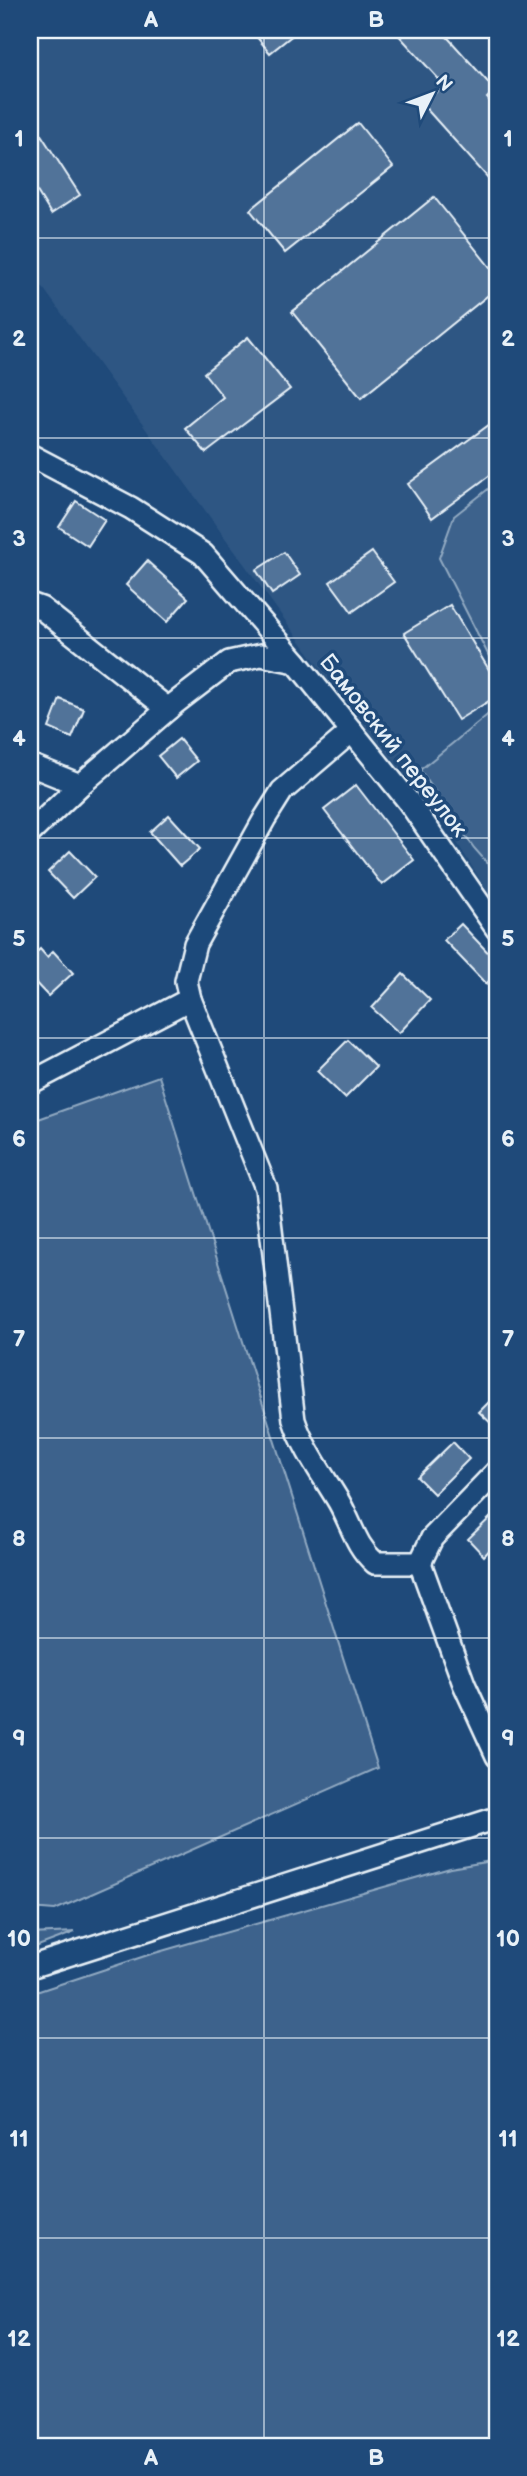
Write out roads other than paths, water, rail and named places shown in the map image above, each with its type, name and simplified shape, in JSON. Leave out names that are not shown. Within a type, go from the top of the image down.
[{"type":"street","name":"Бамовский переулок","points":[[30,456],[131,508],[203,554],[352,731],[437,840],[497,929]]},
{"type":"street","points":[[30,604],[41,608],[168,709]]},
{"type":"street","name":"Бамовский переулок","points":[[30,833],[80,785],[168,709],[229,662],[261,655],[296,663]]},
{"type":"street","points":[[352,731],[282,791],[195,944],[186,981],[190,999],[266,1188],[294,1420],[300,1438],[341,1505],[361,1550],[375,1563],[420,1563]]},
{"type":"street","points":[[30,765],[80,785]]},
{"type":"street","points":[[30,1083],[190,999]]},
{"type":"street","points":[[497,1471],[432,1538],[420,1563],[464,1684],[497,1756]]},
{"type":"street","points":[[30,1967],[497,1818]]}]
